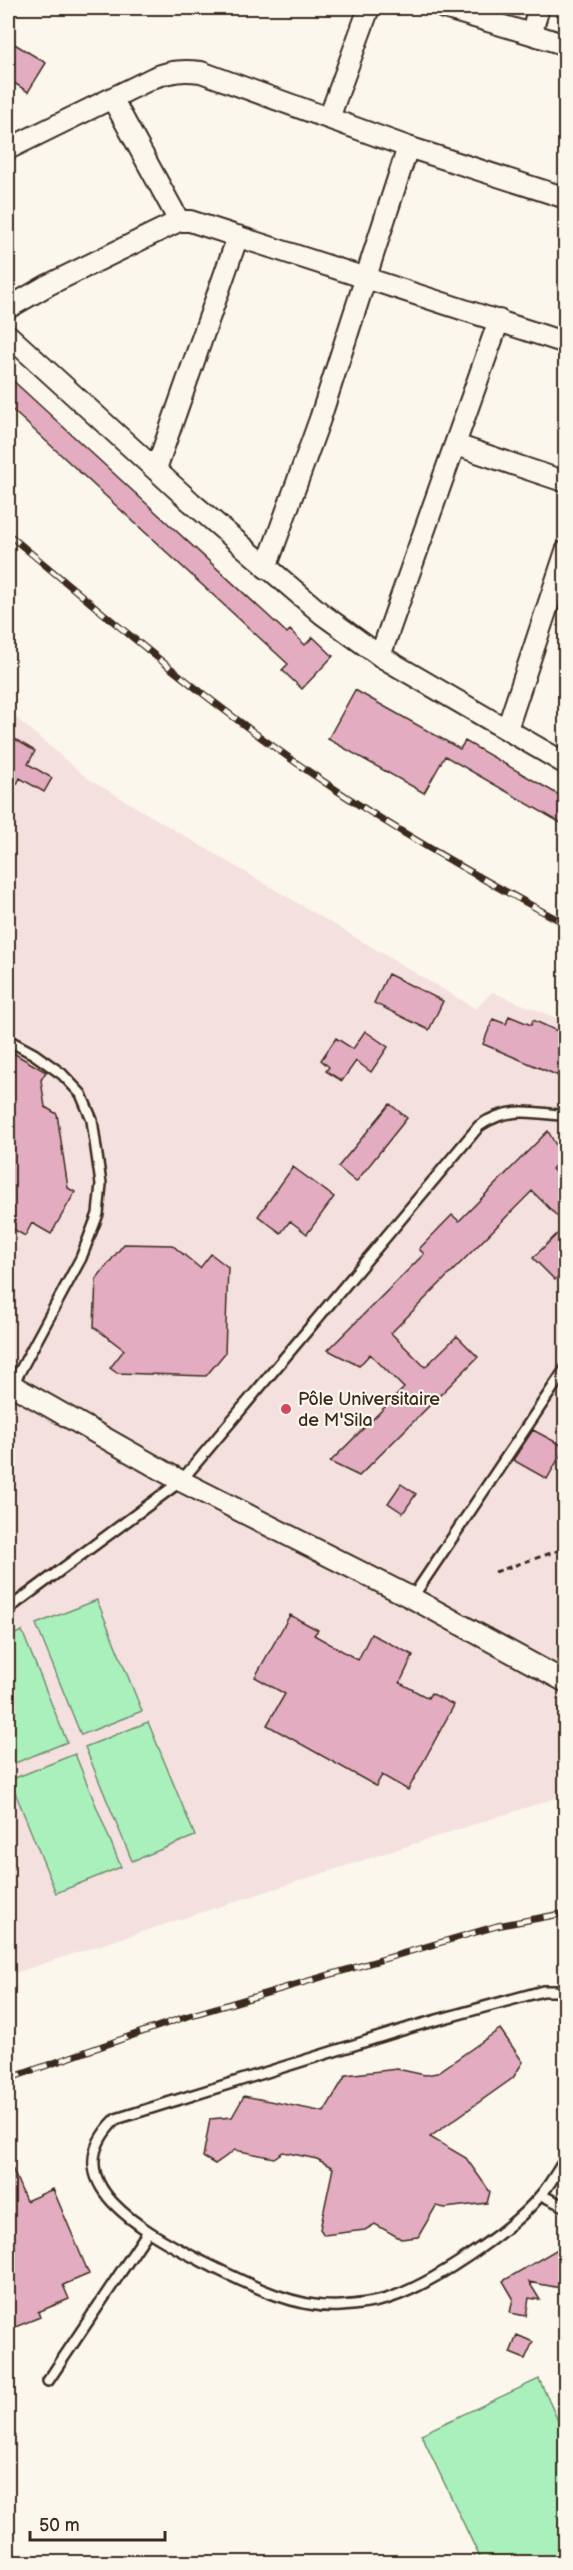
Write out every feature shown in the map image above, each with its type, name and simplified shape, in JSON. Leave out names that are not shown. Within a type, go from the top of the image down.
[{"type":"street","points":[[329,118],[369,8]]},
{"type":"street","points":[[444,8],[566,45]]},
{"type":"street","points":[[531,34],[539,8]]},
{"type":"street","points":[[8,149],[155,77],[185,70],[201,72],[408,147],[566,198]]},
{"type":"street","points":[[112,98],[179,221]]},
{"type":"street","points":[[266,568],[320,419],[408,147]]},
{"type":"street","points":[[8,308],[48,285],[179,221],[203,224],[566,343]]},
{"type":"street","points":[[156,469],[238,236]]},
{"type":"street","points":[[380,656],[499,320]]},
{"type":"street","points":[[8,335],[266,568],[380,656],[566,764]]},
{"type":"street","points":[[456,445],[566,482]]},
{"type":"street","points":[[507,729],[566,551]]},
{"type":"street","points":[[10,1385],[181,1481],[412,1598],[566,1682]]},
{"type":"lane","points":[[8,1040],[34,1054],[62,1074],[81,1094],[92,1120],[100,1184],[98,1214],[81,1258],[10,1385]]},
{"type":"lane","points":[[8,1609],[181,1481],[479,1126],[495,1115],[511,1113],[566,1116]]},
{"type":"lane","points":[[412,1598],[566,1368]]},
{"type":"lane","points":[[566,1991],[543,1991],[415,2026],[116,2119],[102,2133],[95,2147],[95,2165],[101,2186],[119,2212],[147,2233],[253,2287],[298,2301],[338,2307],[386,2299],[443,2271],[475,2251],[527,2211],[542,2195],[566,2158]]},
{"type":"lane","points":[[542,2195],[566,2207]]},
{"type":"lane","points":[[48,2381],[147,2233]]},
{"type":"path","points":[[495,1572],[566,1548]]},
{"type":"shaded area","name":"Pôle Universitaire de M'Sila","points":[[8,711],[87,778],[476,1009],[492,992],[566,1022],[565,1795],[8,1975]]},
{"type":"green space","points":[[97,1600],[142,1711],[81,1735],[36,1624]]},
{"type":"green space","points":[[22,1631],[67,1742],[8,1766],[8,1637]]},
{"type":"green space","points":[[148,1722],[195,1836],[132,1861],[85,1747]]},
{"type":"green space","points":[[75,1754],[121,1867],[56,1893],[10,1780]]},
{"type":"green space","points":[[539,2379],[565,2436],[565,2562],[482,2562],[421,2434]]},
{"type":"building","points":[[8,40],[46,63],[28,92],[8,79]]},
{"type":"building","points":[[8,376],[287,633],[290,630],[305,645],[313,637],[333,656],[302,689],[282,670],[288,664],[8,406]]},
{"type":"building","points":[[355,690],[460,749],[465,741],[566,799],[566,826],[445,756],[424,793],[328,739]]},
{"type":"building","points":[[8,735],[35,751],[28,764],[52,778],[44,792],[20,778],[17,784],[8,778]]},
{"type":"building","points":[[388,974],[443,1001],[429,1030],[374,1003]]},
{"type":"building","points":[[509,1016],[531,1025],[533,1020],[566,1035],[566,1079],[483,1044],[493,1019],[506,1024]]},
{"type":"building","points":[[365,1031],[388,1047],[371,1072],[356,1061],[342,1081],[326,1071],[329,1067],[321,1060],[336,1038],[353,1049]]},
{"type":"building","points":[[8,1050],[46,1072],[41,1080],[45,1107],[57,1114],[68,1188],[75,1192],[51,1234],[32,1223],[25,1236],[8,1226]]},
{"type":"building","points":[[390,1104],[407,1118],[356,1182],[338,1167]]},
{"type":"building","points":[[548,1131],[563,1158],[552,1169],[566,1182],[566,1225],[532,1191],[391,1333],[425,1367],[457,1336],[478,1357],[359,1476],[330,1462],[404,1388],[370,1354],[359,1366],[328,1350],[424,1254],[419,1249],[452,1215],[459,1221]]},
{"type":"building","points":[[293,1167],[334,1197],[307,1234],[290,1221],[281,1233],[258,1216]]},
{"type":"building","points":[[566,1225],[566,1269],[555,1280],[533,1258]]},
{"type":"building","points":[[124,1244],[172,1245],[200,1268],[211,1254],[228,1267],[225,1353],[206,1376],[117,1373],[110,1368],[124,1350],[94,1327],[96,1279]]},
{"type":"building","points":[[533,1430],[565,1447],[547,1479],[513,1460]]},
{"type":"building","points":[[401,1484],[416,1494],[403,1513],[388,1503]]},
{"type":"building","points":[[290,1615],[318,1630],[314,1635],[358,1660],[371,1634],[413,1655],[400,1683],[428,1698],[431,1693],[454,1705],[408,1790],[382,1775],[376,1786],[267,1725],[285,1694],[255,1677]]},
{"type":"building","points":[[500,2029],[523,2062],[513,2078],[430,2137],[466,2158],[490,2192],[487,2203],[445,2208],[436,2206],[418,2237],[401,2239],[375,2224],[365,2230],[324,2235],[320,2229],[333,2168],[317,2159],[283,2152],[274,2158],[235,2150],[215,2164],[203,2157],[210,2119],[232,2117],[244,2096],[324,2112],[346,2075],[397,2069],[425,2075],[437,2073]]},
{"type":"building","points":[[8,2158],[26,2201],[53,2189],[89,2274],[63,2285],[69,2299],[38,2312],[40,2317],[8,2330]]},
{"type":"building","points":[[566,2244],[566,2289],[529,2282],[540,2300],[529,2298],[526,2316],[510,2313],[513,2298],[503,2281]]},
{"type":"building","points":[[517,2335],[533,2342],[525,2359],[510,2353]]},
{"type":"railway","points":[[8,534],[194,687],[311,773],[436,852],[566,924]]},
{"type":"railway","points":[[8,2079],[185,2017],[497,1926],[566,1913]]},
{"type":"place","name":"Pôle Universitaire de M'Sila","points":[[286,1409]]}]
